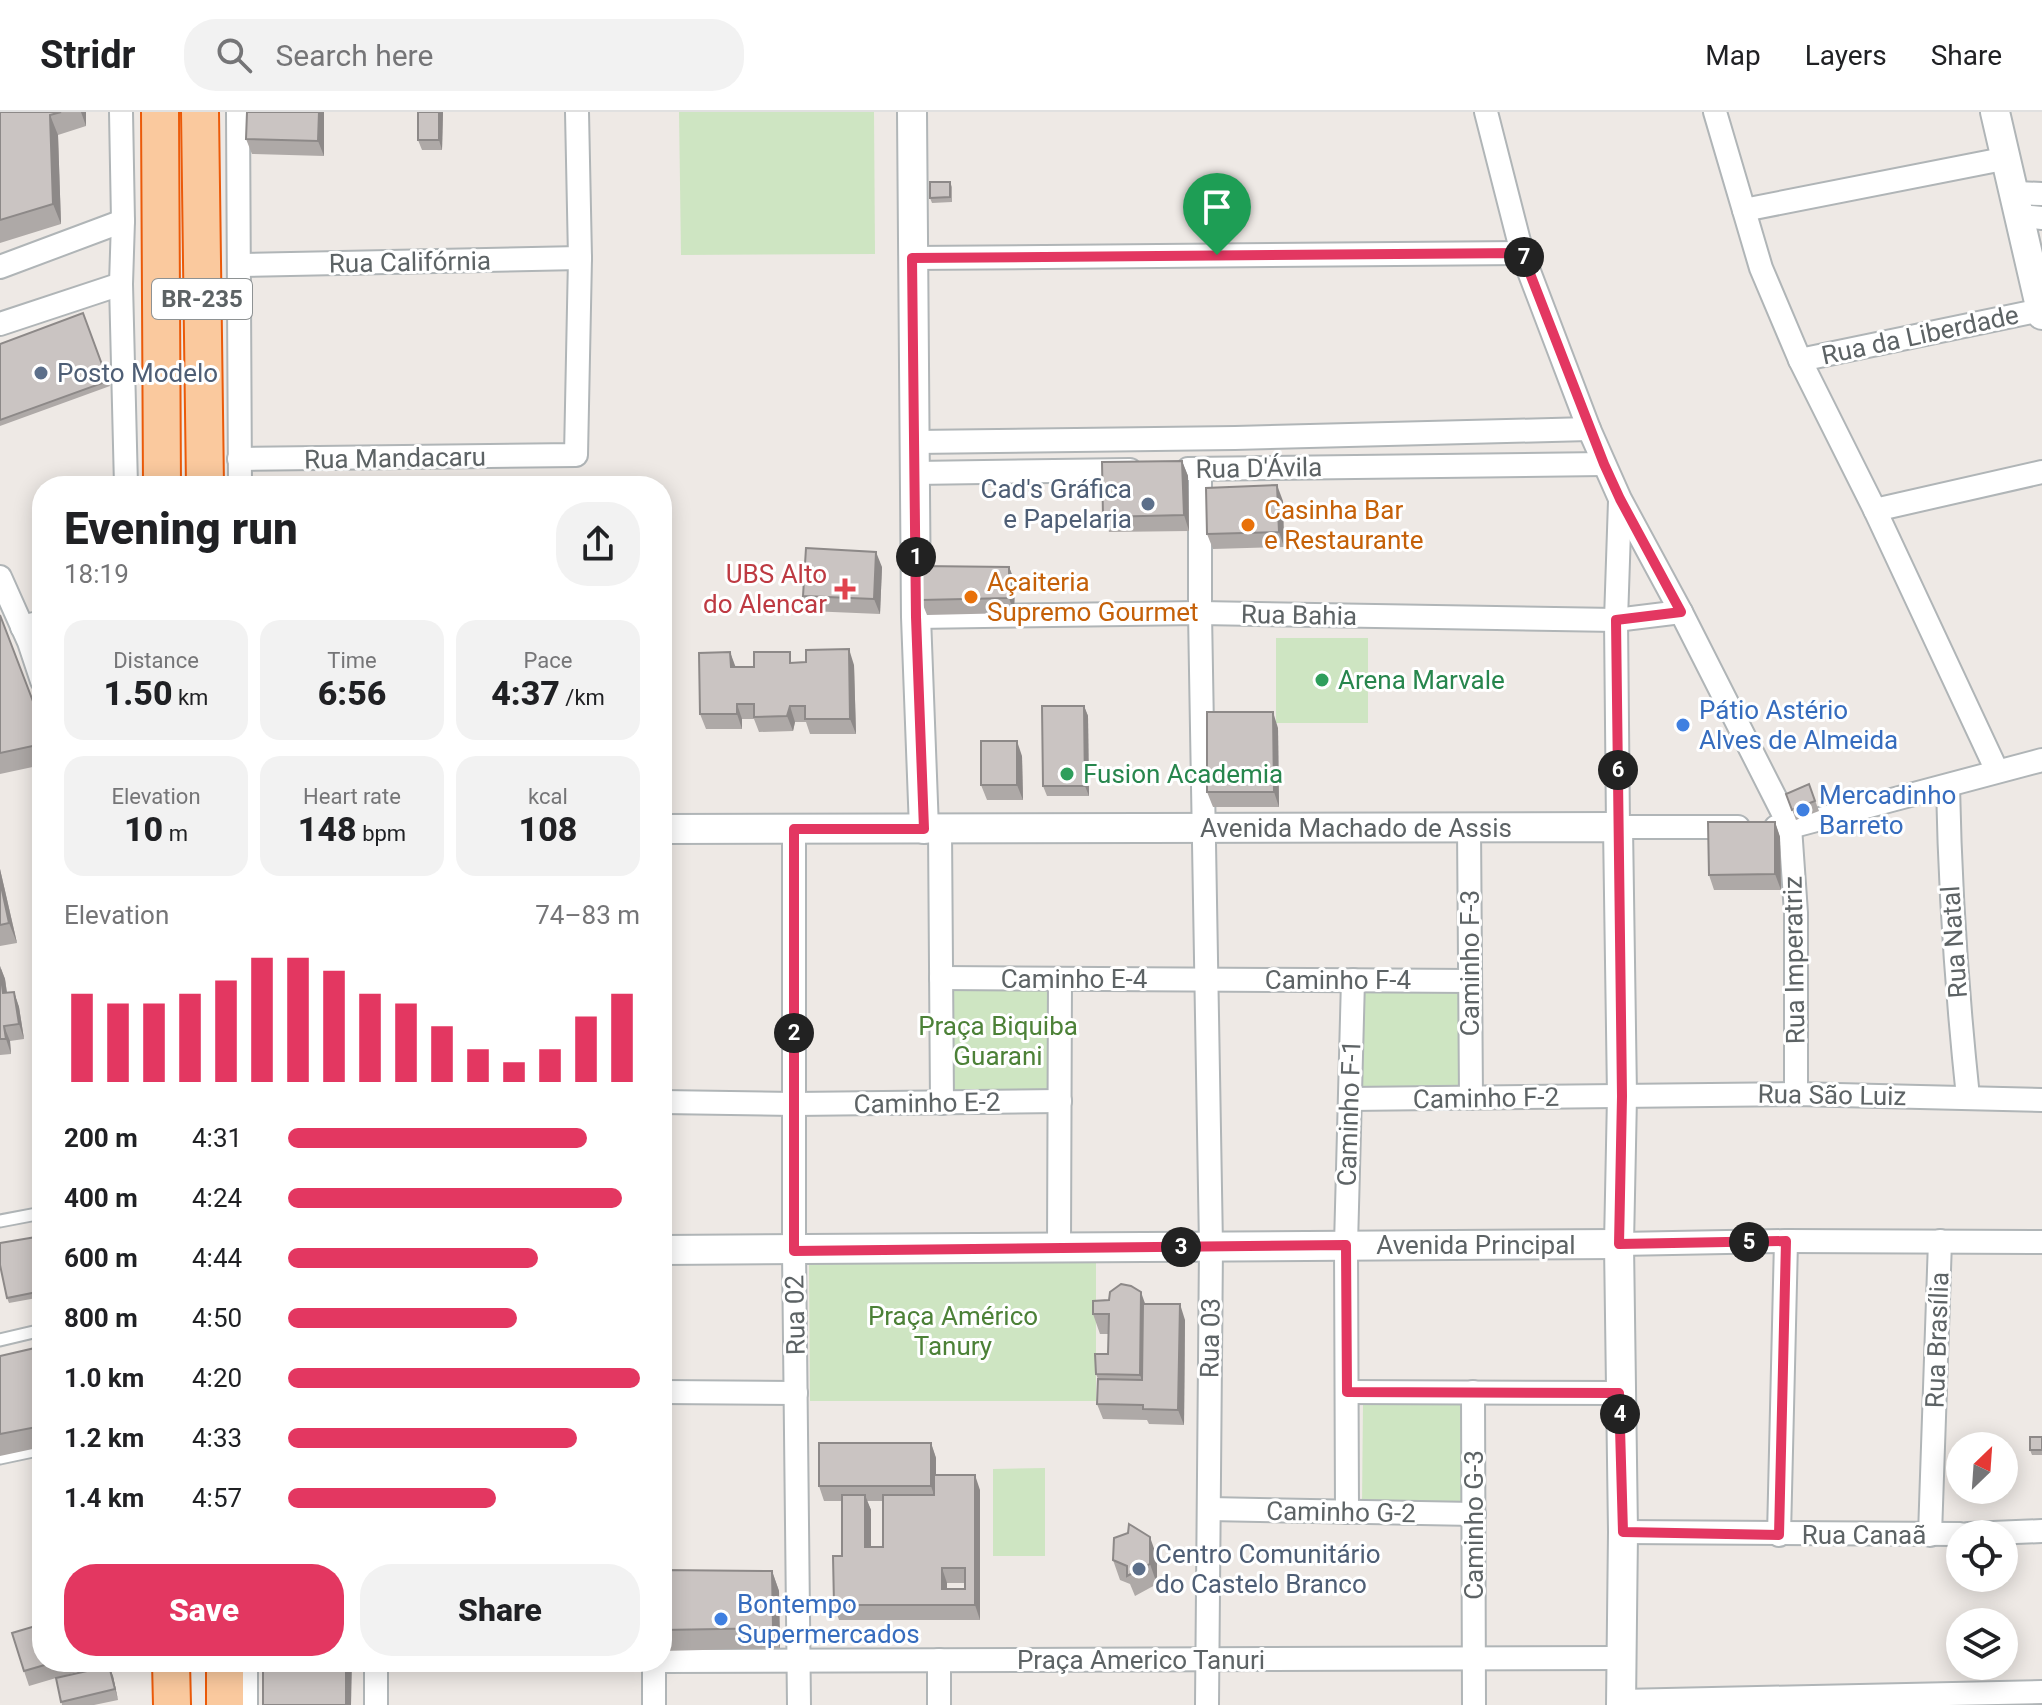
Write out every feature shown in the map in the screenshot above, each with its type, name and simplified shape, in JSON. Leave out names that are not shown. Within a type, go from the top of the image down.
[{"type":"highway","name":"BR-235","points":[[160,112],[162,476]]},
{"type":"highway","name":"BR-235","points":[[200,112],[205,476]]},
{"type":"highway","points":[[171,1672],[172,1705]]},
{"type":"highway","points":[[225,1672],[225,1705]]},
{"type":"street","points":[[121,112],[126,476]]},
{"type":"street","points":[[238,112],[240,476]]},
{"type":"street","points":[[577,112],[580,258]]},
{"type":"street","points":[[912,112],[916,617],[941,978],[942,1103]]},
{"type":"street","points":[[1486,112],[1522,253],[1589,429],[1620,499],[1790,827]]},
{"type":"street","points":[[1715,112],[1761,268],[1800,360],[1875,510],[1997,771]]},
{"type":"street","points":[[1995,112],[2008,158],[2030,205],[2041,312]]},
{"type":"street","points":[[1744,210],[2008,158]]},
{"type":"street","points":[[0,267],[123,221]]},
{"type":"street","points":[[912,258],[1522,253]]},
{"type":"street","name":"Rua Califórnia","points":[[239,265],[580,258]]},
{"type":"street","name":"Rua Mandacaru","points":[[239,459],[576,455],[580,258]]},
{"type":"street","points":[[0,324],[121,284]]},
{"type":"street","name":"Rua da Liberdade","points":[[1800,360],[2041,312]]},
{"type":"street","name":"Rua D'Ávila","points":[[915,473],[1589,429]]},
{"type":"street","name":"Rua D'Ávila","points":[[915,442],[1157,458],[1200,469],[1604,464]]},
{"type":"street","name":"Rua 03","points":[[1200,469],[1211,1246],[1207,1705]]},
{"type":"street","points":[[1875,510],[2042,472]]},
{"type":"street","points":[[1620,499],[1616,620],[1622,1096],[1619,1244],[1623,1532],[1621,1703],[2042,1692]]},
{"type":"street","points":[[0,577],[32,625]]},
{"type":"street","name":"Rua Bahia","points":[[916,617],[1200,613],[1616,620],[1681,612]]},
{"type":"street","name":"Avenida Machado de Assis","points":[[672,829],[1790,827],[2042,760]]},
{"type":"street","name":"Rua Natal","points":[[1948,786],[1957,995],[1968,1097]]},
{"type":"street","name":"Caminho F-3","points":[[1469,827],[1471,1098]]},
{"type":"street","name":"Rua Imperatriz","points":[[1790,827],[1796,913],[1796,1094]]},
{"type":"street","name":"Rua 02","points":[[794,829],[794,1251],[799,1705]]},
{"type":"street","name":"Caminho E-4","points":[[941,978],[1206,980]]},
{"type":"street","points":[[1059,1248],[1060,979]]},
{"type":"street","name":"Caminho F-4","points":[[1206,980],[1470,981]]},
{"type":"street","name":"Caminho F-1","points":[[1347,1512],[1346,1245],[1353,980]]},
{"type":"street","name":"Rua São Luiz","points":[[1622,1096],[1796,1094],[2042,1100]]},
{"type":"street","name":"Caminho F-2","points":[[1350,1099],[1622,1096]]},
{"type":"street","name":"Caminho E-2","points":[[672,1102],[1060,1101]]},
{"type":"street","points":[[1779,1535],[1786,1241]]},
{"type":"street","name":"Rua Brasília","points":[[1930,1535],[1940,1241]]},
{"type":"street","points":[[1619,1244],[2042,1242]]},
{"type":"street","name":"Avenida Principal","points":[[672,1250],[1619,1244]]},
{"type":"street","points":[[672,1392],[796,1393]]},
{"type":"street","points":[[1347,1392],[1619,1393]]},
{"type":"street","name":"Caminho G-3","points":[[1473,1392],[1474,1705]]},
{"type":"street","name":"Caminho G-2","points":[[1209,1509],[1474,1514]]},
{"type":"street","points":[[2018,1532],[2042,1531]]},
{"type":"street","name":"Rua Canaã","points":[[1623,1532],[1946,1534]]},
{"type":"street","name":"Praça Americo Tanuri","points":[[672,1661],[1620,1658]]},
{"type":"street","points":[[939,1660],[939,1705]]},
{"type":"street","points":[[246,1672],[246,1705]]},
{"type":"street","points":[[376,1672],[376,1705]]},
{"type":"street","points":[[654,1672],[654,1705]]},
{"type":"lane","points":[[0,1221],[32,1215]]},
{"type":"lane","points":[[0,1340],[32,1332]]},
{"type":"lane","points":[[0,1458],[32,1451]]},
{"type":"green space","points":[[679,112],[874,112],[875,254],[681,255]]},
{"type":"green space","name":"Arena Marvale","points":[[1276,638],[1368,638],[1368,723],[1276,723]]},
{"type":"green space","name":"Praça Biquiba Guarani","points":[[1052,987],[1053,1094],[944,1095],[943,988]]},
{"type":"green space","points":[[1358,987],[1469,989],[1468,1093],[1357,1092]]},
{"type":"green space","name":"Praça Américo Tanury","points":[[1096,1260],[1096,1401],[810,1401],[809,1262]]},
{"type":"green space","points":[[1363,1403],[1469,1404],[1469,1508],[1362,1506]]},
{"type":"green space","points":[[1045,1468],[1045,1556],[993,1556],[993,1469]]},
{"type":"building","points":[[0,112],[61,112],[50,115],[53,204],[0,220]]},
{"type":"building","points":[[247,112],[319,112],[318,141],[246,139]]},
{"type":"building","points":[[418,112],[439,112],[439,140],[418,140]]},
{"type":"building","points":[[930,182],[950,182],[950,197],[930,198]]},
{"type":"building","points":[[83,313],[108,381],[0,420],[0,344]]},
{"type":"building","name":"Cad's Gráfica e Papelaria","points":[[1182,461],[1184,515],[1103,517],[1102,462]]},
{"type":"building","name":"Casinha Bar e Restaurante","points":[[1277,485],[1279,532],[1207,534],[1206,488]]},
{"type":"building","name":"UBS Alto do Alencar","points":[[806,548],[876,552],[874,599],[803,596]]},
{"type":"building","points":[[921,566],[1009,567],[1009,598],[921,600]]},
{"type":"building","points":[[0,615],[32,699],[32,746],[0,753]]},
{"type":"building","points":[[849,649],[850,719],[805,719],[805,706],[790,706],[787,716],[754,717],[754,704],[737,704],[737,714],[700,714],[699,653],[730,652],[731,667],[754,667],[754,652],[790,652],[790,663],[806,662],[806,650]]},
{"type":"building","points":[[1042,706],[1084,706],[1085,786],[1043,786]]},
{"type":"building","points":[[1207,712],[1273,712],[1274,792],[1207,792]]},
{"type":"building","points":[[981,741],[1017,741],[1017,785],[981,785]]},
{"type":"building","points":[[1809,784],[1815,801],[1792,810],[1786,794]]},
{"type":"building","points":[[1708,822],[1775,822],[1775,874],[1709,875]]},
{"type":"building","points":[[0,881],[9,923],[0,925]]},
{"type":"building","points":[[0,969],[3,993],[14,992],[19,1024],[4,1026],[6,1039],[0,1039]]},
{"type":"building","points":[[32,1238],[32,1293],[7,1298],[0,1265],[0,1243]]},
{"type":"building","points":[[1121,1284],[1141,1292],[1140,1375],[1096,1374],[1095,1354],[1108,1354],[1109,1314],[1093,1314],[1093,1301],[1109,1300],[1110,1292]]},
{"type":"building","points":[[1143,1304],[1180,1304],[1178,1410],[1143,1409],[1143,1405],[1097,1404],[1098,1379],[1142,1380]]},
{"type":"building","points":[[32,1349],[32,1428],[0,1434],[0,1356]]},
{"type":"building","points":[[2030,1437],[2042,1437],[2042,1450],[2030,1450]]},
{"type":"building","points":[[819,1443],[931,1443],[931,1486],[819,1486]]},
{"type":"building","points":[[934,1475],[975,1475],[975,1605],[834,1605],[833,1556],[842,1556],[842,1495],[865,1495],[865,1547],[883,1547],[883,1495],[934,1495]],"holes":[[[942,1568],[965,1568],[965,1589],[942,1589]]]},
{"type":"building","points":[[1129,1524],[1150,1537],[1150,1564],[1127,1576],[1127,1566],[1113,1560],[1114,1538],[1128,1533]]},
{"type":"building","points":[[672,1570],[772,1571],[773,1628],[672,1630]]},
{"type":"building","points":[[32,1627],[32,1669],[24,1671],[12,1633]]},
{"type":"building","points":[[82,1672],[111,1672],[115,1689],[61,1702],[56,1678]]},
{"type":"building","points":[[263,1672],[346,1672],[346,1705],[263,1705]]},
{"type":"place","name":"Posto Modelo","points":[[41,373]]},
{"type":"place","name":"Cad's Gráfica e Papelaria","points":[[1148,504]]},
{"type":"place","name":"Casinha Bar e Restaurante","points":[[1248,525]]},
{"type":"place","name":"UBS Alto do Alencar","points":[[845,589]]},
{"type":"place","name":"Açaiteria Supremo Gourmet","points":[[971,597]]},
{"type":"place","name":"Arena Marvale","points":[[1322,680]]},
{"type":"place","name":"Pátio Astério Alves de Almeida","points":[[1683,725]]},
{"type":"place","name":"Fusion Academia","points":[[1067,774]]},
{"type":"place","name":"Mercadinho Barreto","points":[[1803,810]]},
{"type":"place","name":"Centro Comunitário do Castelo Branco","points":[[1139,1569]]},
{"type":"place","name":"Bontempo Supermercados","points":[[721,1619]]},
{"type":"route","points":[[1522,253],[1604,464],[1681,612],[1616,620],[1622,1096],[1619,1244],[1786,1241],[1779,1535],[1623,1532],[1619,1393],[1347,1392],[1346,1245],[794,1251],[794,829],[924,829],[916,617],[912,258],[1217,255],[1522,253]]}]
